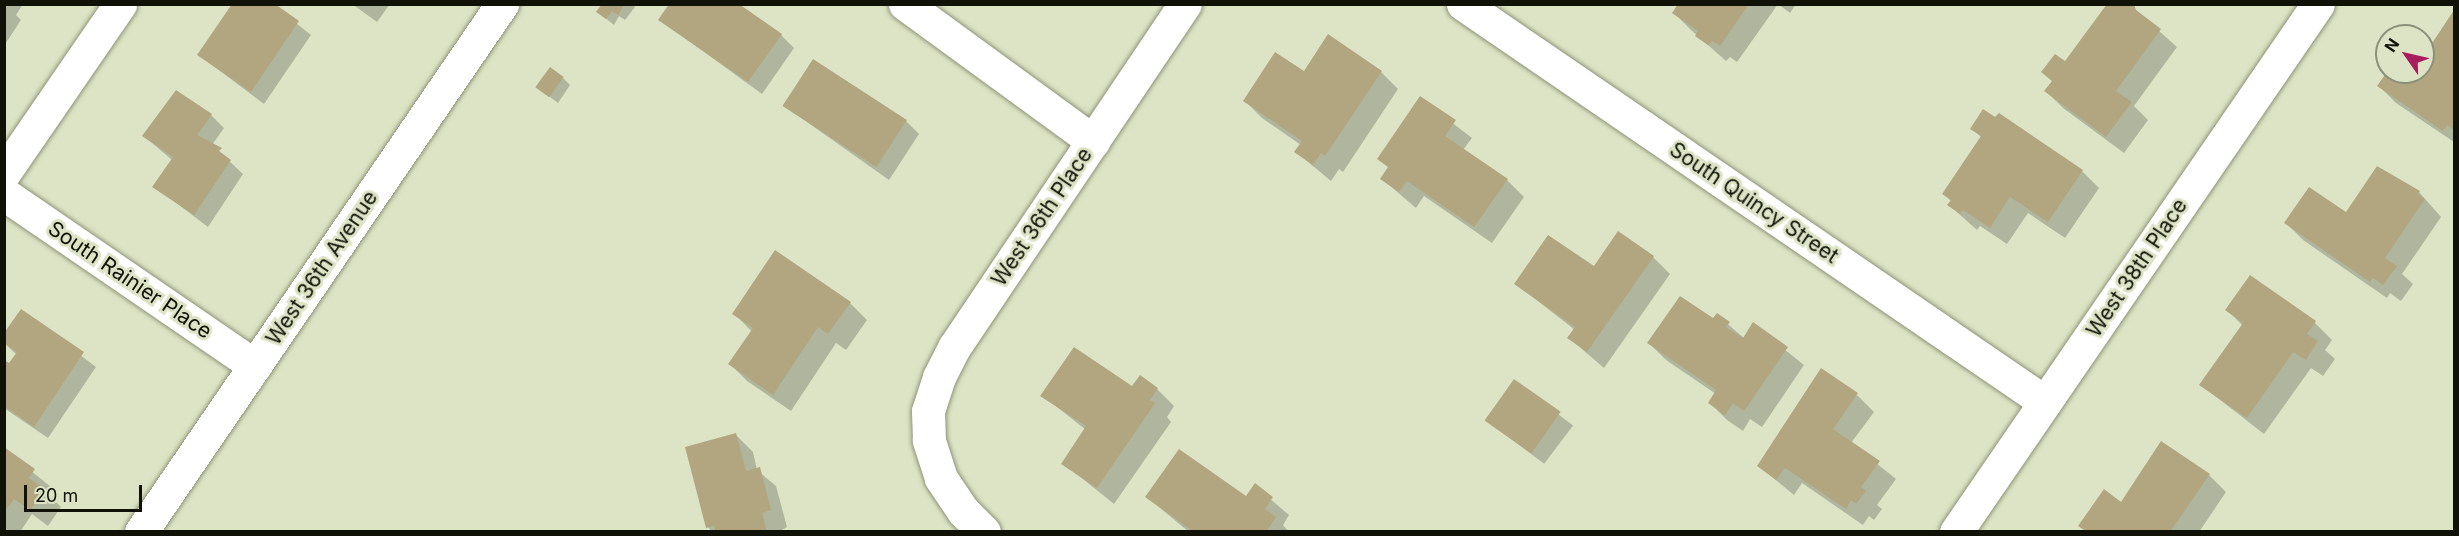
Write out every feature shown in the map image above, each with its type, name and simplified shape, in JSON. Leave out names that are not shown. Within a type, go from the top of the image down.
[{"type":"street","points":[[4,173],[120,4]]},
{"type":"street","name":"West 36th Avenue","points":[[141,531],[502,4]]},
{"type":"street","points":[[905,4],[1094,141]]},
{"type":"street","name":"West 36th Place","points":[[984,531],[963,511],[941,478],[929,440],[928,411],[955,346],[1185,4]]},
{"type":"street","name":"South Quincy Street","points":[[1463,4],[1499,14],[2045,402]]},
{"type":"street","name":"West 38th Place","points":[[1956,531],[2318,4]]},
{"type":"street","name":"South Rainier Place","points":[[4,194],[255,366]]},
{"type":"building","points":[[232,4],[275,4],[299,21],[251,92],[197,55]]},
{"type":"building","points":[[602,4],[625,4],[618,15],[612,11],[606,19],[596,12]]},
{"type":"building","points":[[669,4],[739,4],[782,34],[748,82],[658,20]]},
{"type":"building","points":[[1678,4],[1749,4],[1720,46],[1712,41],[1708,45],[1695,36],[1698,31],[1672,13]]},
{"type":"building","points":[[2107,4],[2134,4],[2136,10],[2161,29],[2116,91],[2132,102],[2106,137],[2044,91],[2052,81],[2041,72],[2055,54],[2065,61]]},
{"type":"building","points":[[2454,10],[2454,130],[2447,125],[2443,131],[2377,86],[2378,84],[2435,84],[2435,39]]},
{"type":"building","points":[[1328,34],[1382,71],[1325,156],[1321,153],[1313,165],[1294,152],[1302,141],[1243,101],[1275,52],[1304,71]]},
{"type":"building","points":[[813,59],[907,120],[876,167],[783,106]]},
{"type":"building","points":[[550,67],[564,77],[549,97],[535,87]]},
{"type":"building","points":[[176,90],[212,114],[197,135],[222,148],[219,151],[231,160],[194,215],[152,187],[173,157],[142,136]]},
{"type":"building","points":[[1420,96],[1456,120],[1445,136],[1508,179],[1474,227],[1407,181],[1399,192],[1380,179],[1388,167],[1377,159]]},
{"type":"building","points":[[1983,109],[1995,117],[1999,113],[2083,170],[2048,222],[2010,197],[1990,228],[1963,210],[1960,214],[1947,205],[1951,200],[1942,194],[1981,136],[1970,129]]},
{"type":"building","points":[[2377,166],[2420,191],[2418,194],[2425,199],[2385,258],[2397,266],[2383,285],[2373,278],[2370,282],[2284,223],[2309,187],[2346,212]]},
{"type":"building","points":[[1618,231],[1654,256],[1587,352],[1567,338],[1575,327],[1514,284],[1548,235],[1594,266]]},
{"type":"building","points":[[775,250],[851,302],[828,334],[818,327],[773,395],[728,364],[753,328],[732,314]]},
{"type":"building","points":[[2250,275],[2316,321],[2307,334],[2318,341],[2306,360],[2293,352],[2247,418],[2199,385],[2243,323],[2225,310]]},
{"type":"building","points":[[1680,296],[1713,318],[1717,313],[1730,322],[1726,327],[1743,338],[1753,322],[1788,347],[1744,411],[1733,403],[1725,415],[1708,403],[1716,390],[1647,343]]},
{"type":"building","points":[[21,309],[84,352],[34,427],[4,406],[4,360],[9,363],[17,352],[4,343],[4,333]]},
{"type":"building","points":[[1074,347],[1132,386],[1140,375],[1158,388],[1150,400],[1155,403],[1097,488],[1061,464],[1086,426],[1040,396]]},
{"type":"building","points":[[1821,368],[1858,393],[1833,429],[1880,461],[1861,487],[1866,491],[1856,504],[1851,500],[1846,509],[1785,468],[1776,480],[1757,466]]},
{"type":"building","points":[[1514,379],[1561,412],[1531,453],[1485,421]]},
{"type":"building","points":[[736,433],[746,471],[760,467],[771,510],[762,513],[767,532],[716,532],[714,526],[706,528],[685,447]]},
{"type":"building","points":[[2161,441],[2210,474],[2170,532],[2087,532],[2078,526],[2104,489],[2121,502]]},
{"type":"building","points":[[4,447],[35,469],[29,478],[45,489],[30,510],[14,499],[4,512]]},
{"type":"building","points":[[1179,449],[1246,496],[1255,483],[1273,497],[1265,509],[1276,517],[1266,532],[1194,532],[1145,497]]}]
